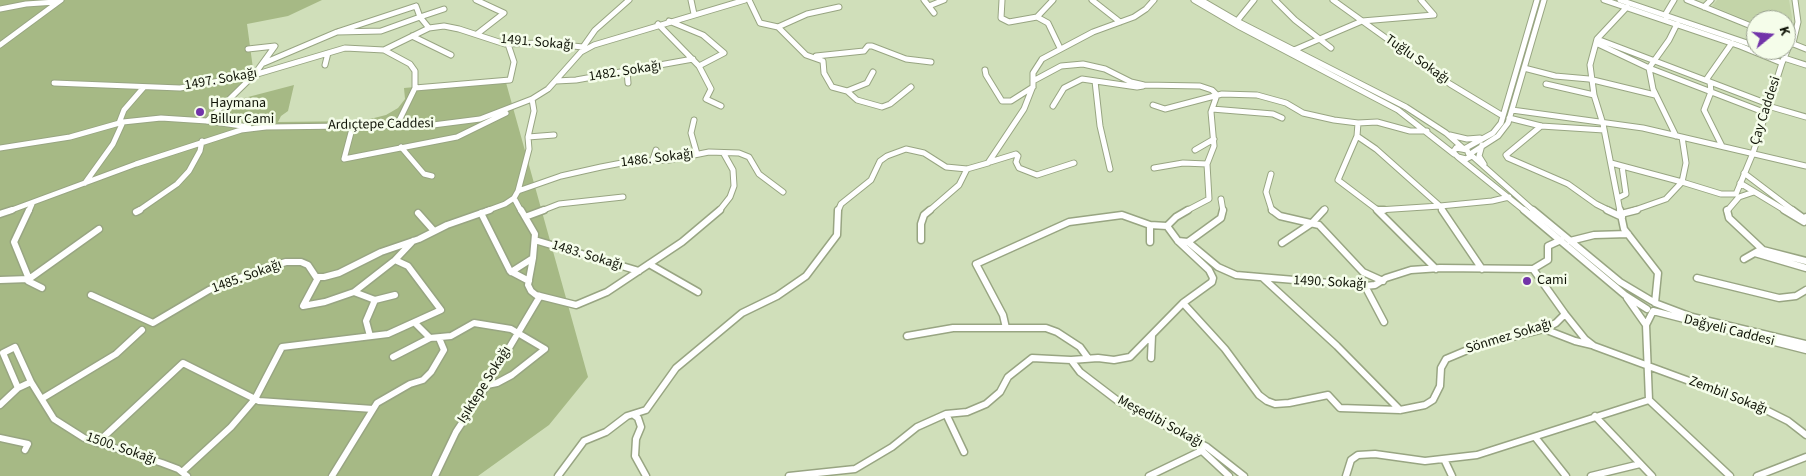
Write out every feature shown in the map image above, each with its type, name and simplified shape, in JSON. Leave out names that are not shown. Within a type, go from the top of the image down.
[{"type":"street","points":[[0,9],[66,0]]},
{"type":"street","points":[[476,0],[504,13],[476,34]]},
{"type":"street","points":[[585,48],[595,30],[630,0]]},
{"type":"street","points":[[691,0],[694,14]]},
{"type":"street","name":"Ardıçtepe Caddesi","points":[[0,214],[202,141],[254,127],[468,122],[532,99],[556,81],[585,48],[658,24],[745,0]]},
{"type":"street","points":[[749,0],[760,23],[778,27],[806,55],[823,60],[824,73],[829,84],[836,89],[847,91],[864,86],[873,72]]},
{"type":"street","points":[[778,27],[807,14],[839,9],[833,0]]},
{"type":"street","points":[[924,0],[934,13]]},
{"type":"street","points":[[928,6],[944,0]]},
{"type":"street","points":[[1002,0],[1002,18],[1005,22],[1037,17],[1053,0]]},
{"type":"street","points":[[1092,0],[1120,22]]},
{"type":"street","points":[[988,163],[1024,109],[1033,84],[1033,73],[1039,63],[1060,48],[1093,32],[1141,13],[1154,0]]},
{"type":"street","points":[[1194,0],[1240,27],[1386,103],[1427,131],[1561,240],[1625,295],[1646,325]]},
{"type":"street","points":[[1201,0],[1237,21],[1398,103],[1446,133],[1467,139],[1485,137]]},
{"type":"street","points":[[1237,21],[1254,0]]},
{"type":"street","points":[[1276,0],[1295,20],[1331,48]]},
{"type":"street","name":"Tuğlu Sokağı","points":[[1333,0],[1450,84],[1503,116]]},
{"type":"street","points":[[1294,50],[1318,38],[1362,21],[1434,15],[1421,0]]},
{"type":"street","points":[[1537,0],[1503,116],[1497,129],[1464,149],[1456,148],[1453,150],[1456,155],[1466,159],[1470,157],[1470,154],[1482,144],[1503,131],[1512,110],[1544,0]]},
{"type":"street","points":[[1604,0],[1746,47]]},
{"type":"street","points":[[1620,0],[1746,43]]},
{"type":"street","points":[[1665,15],[1674,0]]},
{"type":"street","points":[[1687,0],[1746,24]]},
{"type":"street","points":[[1704,7],[1711,0]]},
{"type":"street","points":[[1795,0],[1798,22],[1796,30]]},
{"type":"street","points":[[0,45],[60,1]]},
{"type":"street","points":[[264,63],[337,32],[416,6],[420,17],[429,28]]},
{"type":"street","points":[[1627,7],[1596,41],[1590,66],[1594,95],[1604,127],[1624,229],[1658,273],[1658,286],[1653,302]]},
{"type":"street","points":[[337,32],[381,31],[444,9]]},
{"type":"street","points":[[1665,15],[1670,22]]},
{"type":"street","points":[[1037,17],[1048,23],[1060,48]]},
{"type":"street","points":[[669,21],[703,34],[724,54],[699,66]]},
{"type":"street","points":[[658,24],[699,66],[711,90],[706,99],[721,106]]},
{"type":"street","points":[[1649,68],[1677,24]]},
{"type":"street","name":"1491. Sokağı","points":[[384,50],[429,28],[444,26],[508,44],[543,44],[585,48]]},
{"type":"street","points":[[412,36],[451,55]]},
{"type":"street","points":[[1596,41],[1708,81],[1768,105],[1806,117]]},
{"type":"street","points":[[1596,41],[1649,68],[1766,113]]},
{"type":"street","points":[[1722,146],[1704,110],[1711,92],[1708,81],[1732,43]]},
{"type":"street","points":[[416,88],[510,80],[514,62],[508,44]]},
{"type":"street","points":[[208,121],[254,75],[275,46],[248,49]]},
{"type":"street","points":[[812,56],[864,51],[868,46],[872,46],[906,59],[931,62]]},
{"type":"street","name":"1497. Sokağı","points":[[54,83],[180,88],[254,75],[345,48],[384,50]]},
{"type":"street","points":[[384,50],[410,64],[415,70],[416,88],[397,125]]},
{"type":"street","points":[[325,66],[328,52]]},
{"type":"street","name":"1482. Sokağı","points":[[556,81],[692,59]]},
{"type":"street","name":"Çay Caddesi","points":[[1740,183],[1753,153],[1783,60]]},
{"type":"street","points":[[1787,60],[1806,65]]},
{"type":"street","points":[[986,70],[986,75],[1002,101],[1011,101],[1061,66],[1083,64],[1105,69],[1131,82],[1146,85],[1200,86],[1212,90],[1216,95]]},
{"type":"street","points":[[1524,68],[1555,76],[1592,80],[1656,94]]},
{"type":"street","points":[[1541,126],[1506,155],[1508,158],[1568,184],[1596,204],[1622,215],[1666,199],[1682,182],[1686,163],[1679,136],[1656,94],[1649,68]]},
{"type":"street","points":[[627,71],[628,83]]},
{"type":"street","points":[[1053,106],[1060,93],[1070,83],[1082,79],[1137,87],[1146,85]]},
{"type":"street","points":[[1095,81],[1100,126],[1110,169]]},
{"type":"street","points":[[1546,84],[1594,95]]},
{"type":"street","points":[[85,183],[113,144],[124,110],[144,87]]},
{"type":"street","points":[[847,91],[857,100],[882,107],[890,104],[910,87]]},
{"type":"street","points":[[1153,105],[1165,109],[1216,95],[1257,95],[1286,103],[1303,113],[1334,120],[1354,120],[1358,123],[1377,122],[1410,131],[1427,131]]},
{"type":"street","points":[[1006,328],[1003,315],[976,264],[1069,222],[1122,216],[1150,225],[1166,226],[1187,211],[1208,201],[1207,164],[1214,146],[1212,109],[1216,95]]},
{"type":"street","points":[[413,241],[395,260],[354,292],[320,304],[303,306],[318,278],[339,272],[381,252],[505,204],[514,198],[518,191],[524,160],[530,149],[528,137],[534,111],[532,99]]},
{"type":"street","points":[[353,125],[344,159],[401,146],[457,137],[491,122],[514,107]]},
{"type":"street","points":[[1212,109],[1273,114],[1282,118]]},
{"type":"street","points":[[1512,110],[1604,127]]},
{"type":"street","points":[[0,148],[70,137],[121,122],[161,118],[208,121],[254,127]]},
{"type":"street","points":[[1509,118],[1541,126],[1643,128],[1805,165]]},
{"type":"street","points":[[694,120],[691,133],[697,154]]},
{"type":"street","points":[[1358,123],[1356,136],[1338,180],[1378,210],[1436,269]]},
{"type":"street","name":"Dağyeli Caddesi","points":[[1446,133],[1620,282],[1653,302],[1692,317],[1806,344]]},
{"type":"street","points":[[528,137],[554,135]]},
{"type":"street","points":[[1356,136],[1376,149],[1440,206],[1482,269]]},
{"type":"street","points":[[1195,150],[1214,139]]},
{"type":"street","points":[[136,212],[177,184],[189,171],[200,152],[202,141]]},
{"type":"street","points":[[1482,144],[1479,156],[1490,172]]},
{"type":"street","points":[[401,146],[424,174],[432,176]]},
{"type":"street","points":[[653,160],[656,150]]},
{"type":"street","points":[[558,476],[584,441],[606,432],[627,416],[634,415],[650,405],[676,368],[742,312],[777,296],[806,276],[837,235],[838,209],[841,204],[871,180],[880,161],[887,156],[900,150],[912,150],[924,153],[946,167],[967,169],[1015,154],[1018,155],[1016,162],[1019,168],[1037,175],[1074,163]]},
{"type":"street","name":"1486. Sokağı","points":[[518,191],[561,176],[593,168],[627,162],[669,160],[709,152],[739,153],[749,157],[760,174],[783,192]]},
{"type":"street","points":[[514,198],[535,234],[529,289],[540,296],[576,305],[607,292],[696,231],[716,214],[730,197],[734,186],[734,174],[724,154]]},
{"type":"street","points":[[1154,168],[1183,163],[1207,164]]},
{"type":"street","points":[[1611,163],[1727,196],[1736,194],[1740,183],[1805,221]]},
{"type":"street","points":[[1618,198],[1623,198],[1626,194],[1622,166]]},
{"type":"street","points":[[921,240],[921,224],[924,215],[959,185],[967,169]]},
{"type":"street","points":[[1744,173],[1805,221]]},
{"type":"street","points":[[1271,174],[1266,192],[1272,211],[1280,216],[1312,223],[1322,228],[1363,272],[1383,281]]},
{"type":"street","points":[[1754,192],[1739,197],[1728,208],[1727,214],[1763,250],[1806,261]]},
{"type":"street","points":[[525,217],[559,204],[623,197]]},
{"type":"street","points":[[1378,210],[1492,201],[1509,197]]},
{"type":"street","points":[[1178,241],[1188,242],[1221,218],[1223,211],[1221,199]]},
{"type":"street","points":[[32,204],[14,242],[29,279],[28,282],[42,288]]},
{"type":"street","points":[[1282,243],[1312,223],[1325,209]]},
{"type":"street","points":[[418,213],[434,231]]},
{"type":"street","points":[[481,213],[511,272],[529,281]]},
{"type":"street","points":[[1150,225],[1150,242]]},
{"type":"street","points":[[789,476],[855,469],[892,447],[917,427],[946,414],[967,412],[986,404],[1000,392],[1008,377],[1032,358],[1114,360],[1130,357],[1183,303],[1212,282],[1213,278],[1209,270],[1178,241],[1166,226]]},
{"type":"street","points":[[0,280],[29,279],[99,229]]},
{"type":"street","points":[[1570,241],[1594,235],[1628,234]]},
{"type":"street","name":"1483. Sokağı","points":[[534,240],[639,271]]},
{"type":"street","points":[[1533,269],[1548,260],[1548,246],[1561,240]]},
{"type":"street","name":"1490. Sokağı","points":[[1188,242],[1210,261],[1226,271],[1245,277],[1365,286],[1375,285],[1386,278],[1411,270],[1533,269]]},
{"type":"street","points":[[1744,259],[1763,250]]},
{"type":"street","points":[[1755,253],[1806,268]]},
{"type":"street","points":[[511,272],[533,258]]},
{"type":"street","points":[[184,474],[231,427],[255,399],[282,347],[392,332],[416,323],[441,310],[408,266],[395,260]]},
{"type":"street","name":"1485. Sokağı","points":[[91,294],[153,323],[209,290],[286,262],[301,262],[308,265],[318,278]]},
{"type":"street","points":[[649,264],[698,292]]},
{"type":"street","name":"Sönmez Sokağı","points":[[1183,303],[1225,349],[1264,399],[1275,404],[1328,395],[1340,408],[1400,410],[1425,405],[1433,400],[1438,394],[1441,368],[1446,359],[1476,346],[1544,329],[1556,323],[1565,314],[1533,269]]},
{"type":"street","points":[[1263,278],[1343,352],[1400,410]]},
{"type":"street","points":[[1697,278],[1779,298],[1796,296],[1806,290]]},
{"type":"street","points":[[1365,286],[1384,322]]},
{"type":"street","points":[[354,292],[375,300],[395,295]]},
{"type":"street","name":"Dağyeli Caddesi","points":[[1625,295],[1650,310],[1806,350]]},
{"type":"street","name":"Işıktepe Sokağı","points":[[436,476],[456,432],[487,385],[540,296]]},
{"type":"street","points":[[370,336],[366,321],[375,300]]},
{"type":"street","points":[[1644,302],[1653,302],[1659,309],[1650,310],[1644,305],[1644,302]]},
{"type":"street","points":[[1650,310],[1646,325],[1646,366],[1649,400],[1730,476]]},
{"type":"street","points":[[1565,314],[1594,346]]},
{"type":"street","points":[[416,323],[430,338]]},
{"type":"street","points":[[393,357],[430,338],[454,335],[474,323],[518,331],[545,349],[512,375],[497,383],[487,385]]},
{"type":"street","points":[[907,336],[953,328],[1044,328],[1052,329],[1080,347],[1088,358]]},
{"type":"street","name":"Zembil Sokağı","points":[[1544,329],[1760,407],[1788,421],[1806,435]]},
{"type":"street","points":[[43,398],[116,354],[142,330]]},
{"type":"street","points":[[1151,358],[1152,336]]},
{"type":"street","points":[[332,476],[376,403],[410,384],[423,380],[430,374],[444,350],[439,338]]},
{"type":"street","name":"1500. Sokağı","points":[[18,388],[3,353],[15,347],[31,382],[43,398],[54,419],[84,438],[162,463],[184,474]]},
{"type":"street","name":"Meşedibi Sokağı","points":[[1071,360],[1080,372],[1118,401],[1218,454],[1244,476]]},
{"type":"street","points":[[97,443],[183,363],[255,399],[281,404],[373,409]]},
{"type":"street","points":[[0,405],[18,388],[31,382]]},
{"type":"street","points":[[1346,476],[1351,460],[1366,454],[1425,461],[1477,455],[1649,400]]},
{"type":"street","points":[[946,414],[964,452]]},
{"type":"street","points":[[634,415],[638,418],[641,426],[634,448],[635,456],[646,476]]},
{"type":"street","points":[[1595,416],[1652,476]]},
{"type":"street","points":[[1535,437],[1566,476]]},
{"type":"street","points":[[0,438],[28,444],[25,450]]},
{"type":"street","points":[[1197,442],[1201,451],[1229,476]]},
{"type":"street","points":[[1149,476],[1201,451]]},
{"type":"street","points":[[1757,476],[1806,457]]},
{"type":"street","points":[[1444,459],[1452,476]]},
{"type":"street","points":[[1593,476],[1640,464]]},
{"type":"shaded area","points":[[0,0],[322,0],[288,16],[247,24],[254,76],[229,102],[294,85],[288,111],[281,116],[278,122],[362,121],[386,115],[398,108],[405,99],[404,88],[505,79],[588,377],[549,425],[478,476],[0,476]]},
{"type":"shaded area","points":[[1717,0],[1789,0],[1791,10],[1746,10],[1746,20],[1712,6]]},
{"type":"place","name":"Haymana Billur Cami","points":[[200,112]]},
{"type":"place","name":"Cami","points":[[1527,281]]}]
